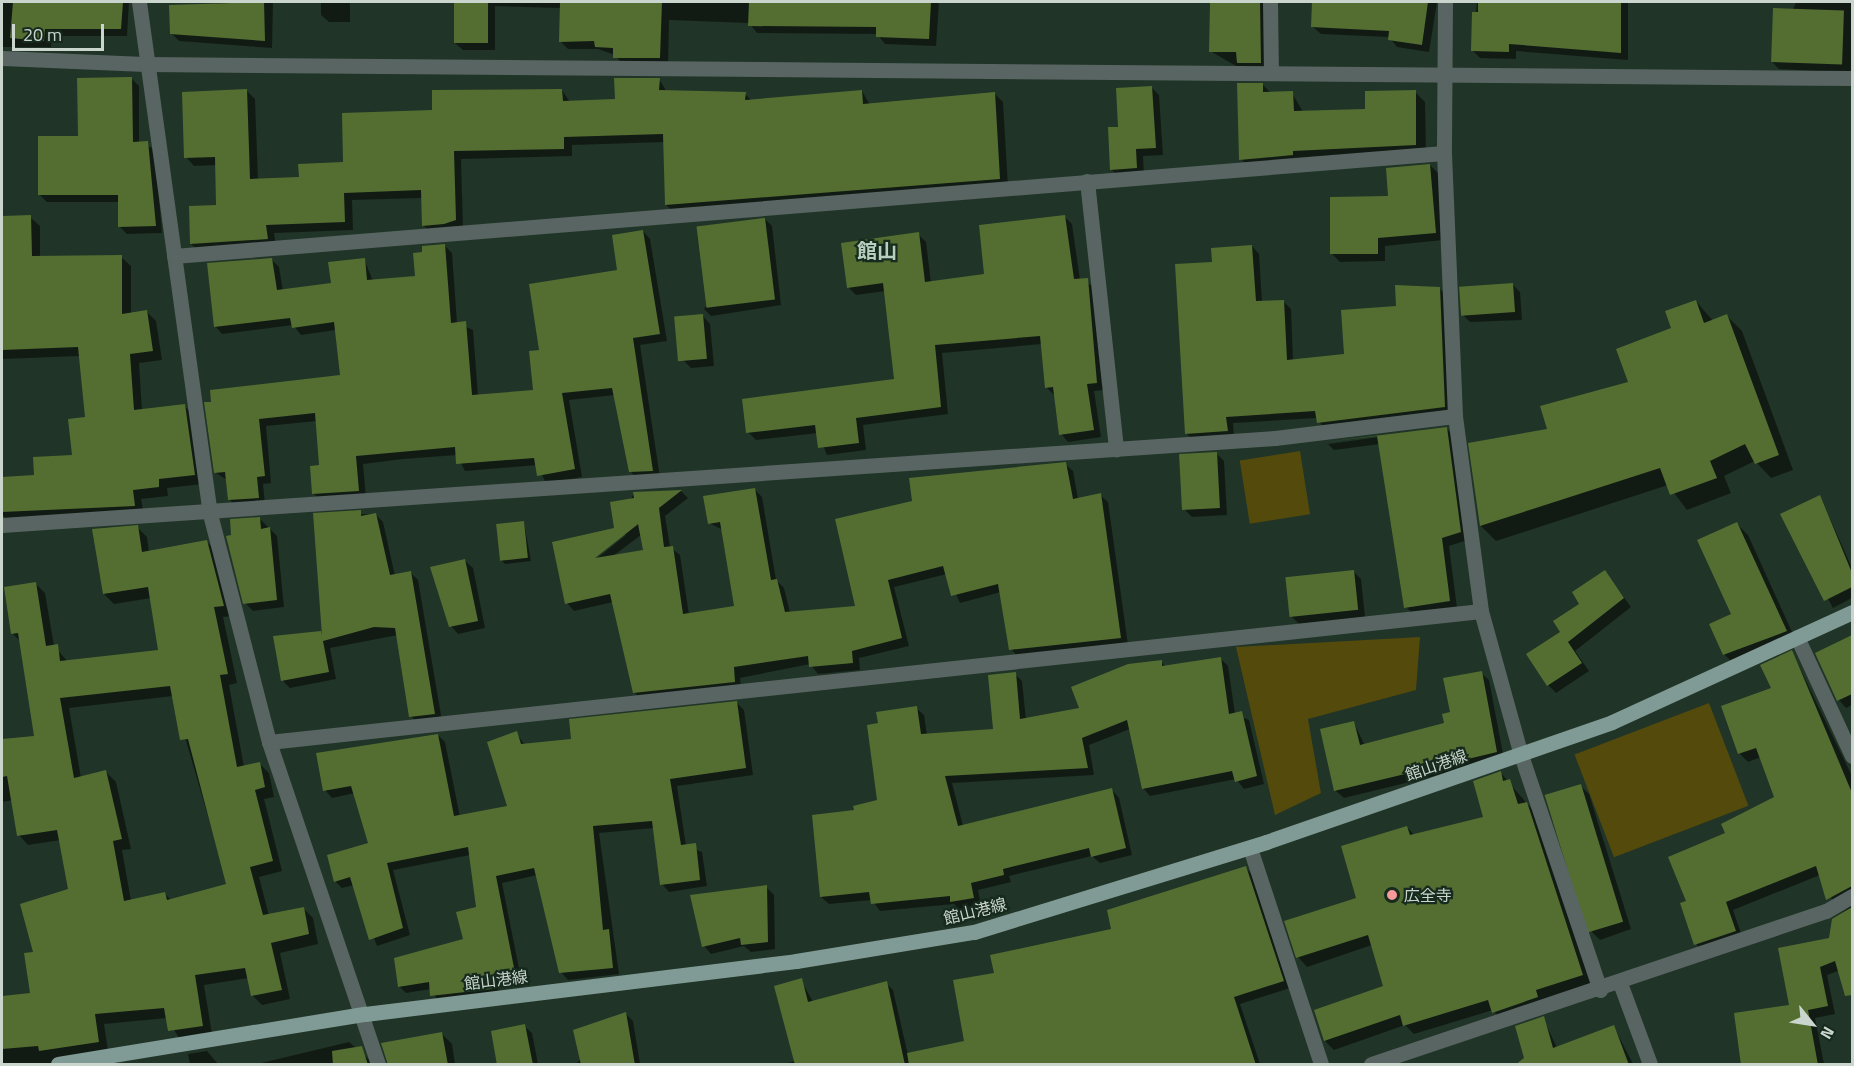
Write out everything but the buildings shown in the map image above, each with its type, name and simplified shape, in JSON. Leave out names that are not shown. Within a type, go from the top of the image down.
[{"type":"main road","name":"館山港線","points":[[58,1065],[365,1014],[917,943],[1034,915],[1250,848],[1612,722],[1852,612]]},
{"type":"street","points":[[139,2],[145,64],[210,514],[269,742],[365,1014],[378,1065]]},
{"type":"street","points":[[1270,2],[1271,72]]},
{"type":"street","points":[[1446,2],[1444,153],[1455,416],[1481,611],[1521,755],[1600,990]]},
{"type":"street","points":[[2,58],[145,64],[1852,78]]},
{"type":"street","points":[[174,256],[1444,153]]},
{"type":"street","points":[[1087,181],[1116,449]]},
{"type":"street","points":[[2,525],[210,514],[1275,438],[1455,416]]},
{"type":"street","points":[[269,742],[1481,611]]},
{"type":"street","points":[[1797,637],[1852,756]]},
{"type":"street","points":[[1250,848],[1321,1065]]},
{"type":"street","points":[[1371,1065],[1600,990],[1826,911],[1852,896]]},
{"type":"street","points":[[1620,982],[1650,1065]]},
{"type":"shaded area","points":[[1300,451],[1310,514],[1250,524],[1240,461]]},
{"type":"shaded area","points":[[1420,637],[1416,690],[1308,719],[1321,793],[1275,815],[1236,647]]},
{"type":"shaded area","points":[[1709,703],[1748,806],[1614,857],[1575,755]]},
{"type":"place","name":"広全寺","points":[[1392,895]]},
{"type":"district","name":"館山","points":[[877,250]]}]
